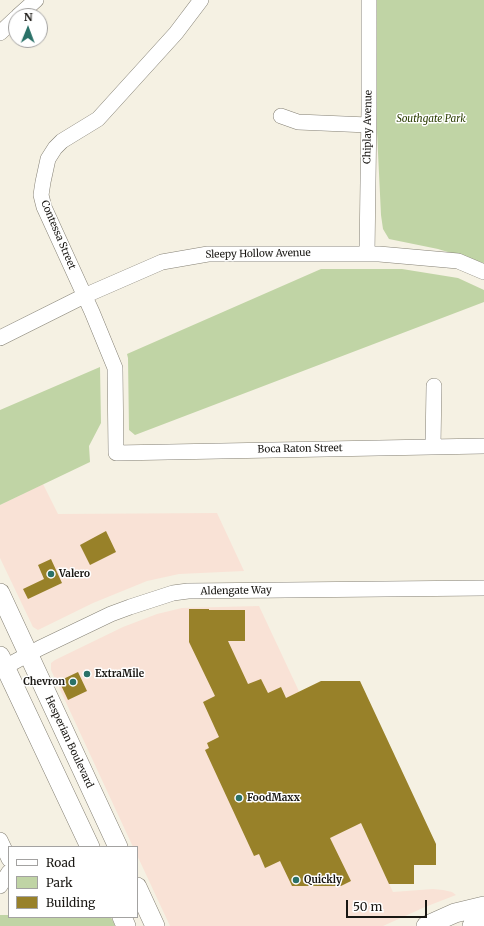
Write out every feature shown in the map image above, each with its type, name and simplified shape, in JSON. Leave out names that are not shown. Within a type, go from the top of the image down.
[{"type":"main road","name":"Hesperian Boulevard","points":[[0,593],[118,846]]},
{"type":"main road","points":[[3,662],[90,846]]},
{"type":"main road","points":[[138,889],[155,926]]},
{"type":"main road","points":[[426,926],[455,912],[484,906]]},
{"type":"main road","points":[[472,926],[484,922]]},
{"type":"street","points":[[27,8],[36,0]]},
{"type":"street","name":"Contessa Street","points":[[116,453],[115,368],[92,312],[44,207],[41,195],[48,159],[55,148],[62,141],[98,119],[176,33],[201,0]]},
{"type":"street","name":"Chiplay Avenue","points":[[367,254],[369,0]]},
{"type":"street","points":[[0,33],[8,26]]},
{"type":"street","points":[[281,116],[298,122],[368,125]]},
{"type":"street","name":"Sleepy Hollow Avenue","points":[[0,338],[84,296],[162,262],[208,254],[367,254],[458,261],[484,272]]},
{"type":"street","points":[[433,446],[434,386]]},
{"type":"street","name":"Boca Raton Street","points":[[116,453],[484,446]]},
{"type":"street","name":"Aldengate Way","points":[[3,662],[28,654],[111,614],[173,593],[188,591],[484,588]]},
{"type":"street","points":[[0,840],[8,857]]},
{"type":"street","points":[[0,886],[8,874]]},
{"type":"shaded area","points":[[43,484],[58,514],[217,513],[244,571],[179,574],[147,581],[93,603],[38,630],[33,627],[0,558],[0,505]]},
{"type":"shaded area","points":[[259,606],[393,892],[433,889],[452,892],[456,895],[383,926],[170,926],[138,857],[138,846],[133,846],[51,670],[51,663],[123,627],[157,614],[182,608]]},
{"type":"green space","name":"Southgate Park","points":[[377,0],[484,0],[484,263],[438,249],[389,239],[383,229],[377,132]]},
{"type":"green space","points":[[321,269],[402,269],[458,278],[484,290],[484,302],[135,435],[129,430],[127,354]]},
{"type":"green space","points":[[100,367],[101,423],[89,446],[90,462],[0,505],[0,410]]},
{"type":"green space","points":[[0,915],[8,915],[8,918],[111,918],[115,926],[0,926]]},
{"type":"building","points":[[106,531],[116,552],[90,565],[80,545]]},
{"type":"building","points":[[51,559],[62,583],[28,599],[23,589],[44,579],[38,565]]},
{"type":"building","points":[[189,609],[245,610],[245,641],[228,641],[248,684],[261,679],[268,693],[281,687],[286,698],[321,681],[360,681],[436,844],[436,865],[414,865],[414,884],[389,884],[361,823],[330,838],[351,881],[341,886],[292,886],[280,861],[265,868],[259,854],[254,856],[205,750],[209,748],[207,743],[219,737],[203,702],[215,696],[189,642]]},
{"type":"building","points":[[78,672],[87,691],[68,700],[59,681]]},
{"type":"place","name":"Valero","points":[[51,574]]},
{"type":"place","name":"ExtraMile","points":[[87,674]]},
{"type":"place","name":"Chevron","points":[[73,682]]},
{"type":"place","name":"FoodMaxx","points":[[239,798]]},
{"type":"place","name":"Quickly","points":[[296,880]]}]
